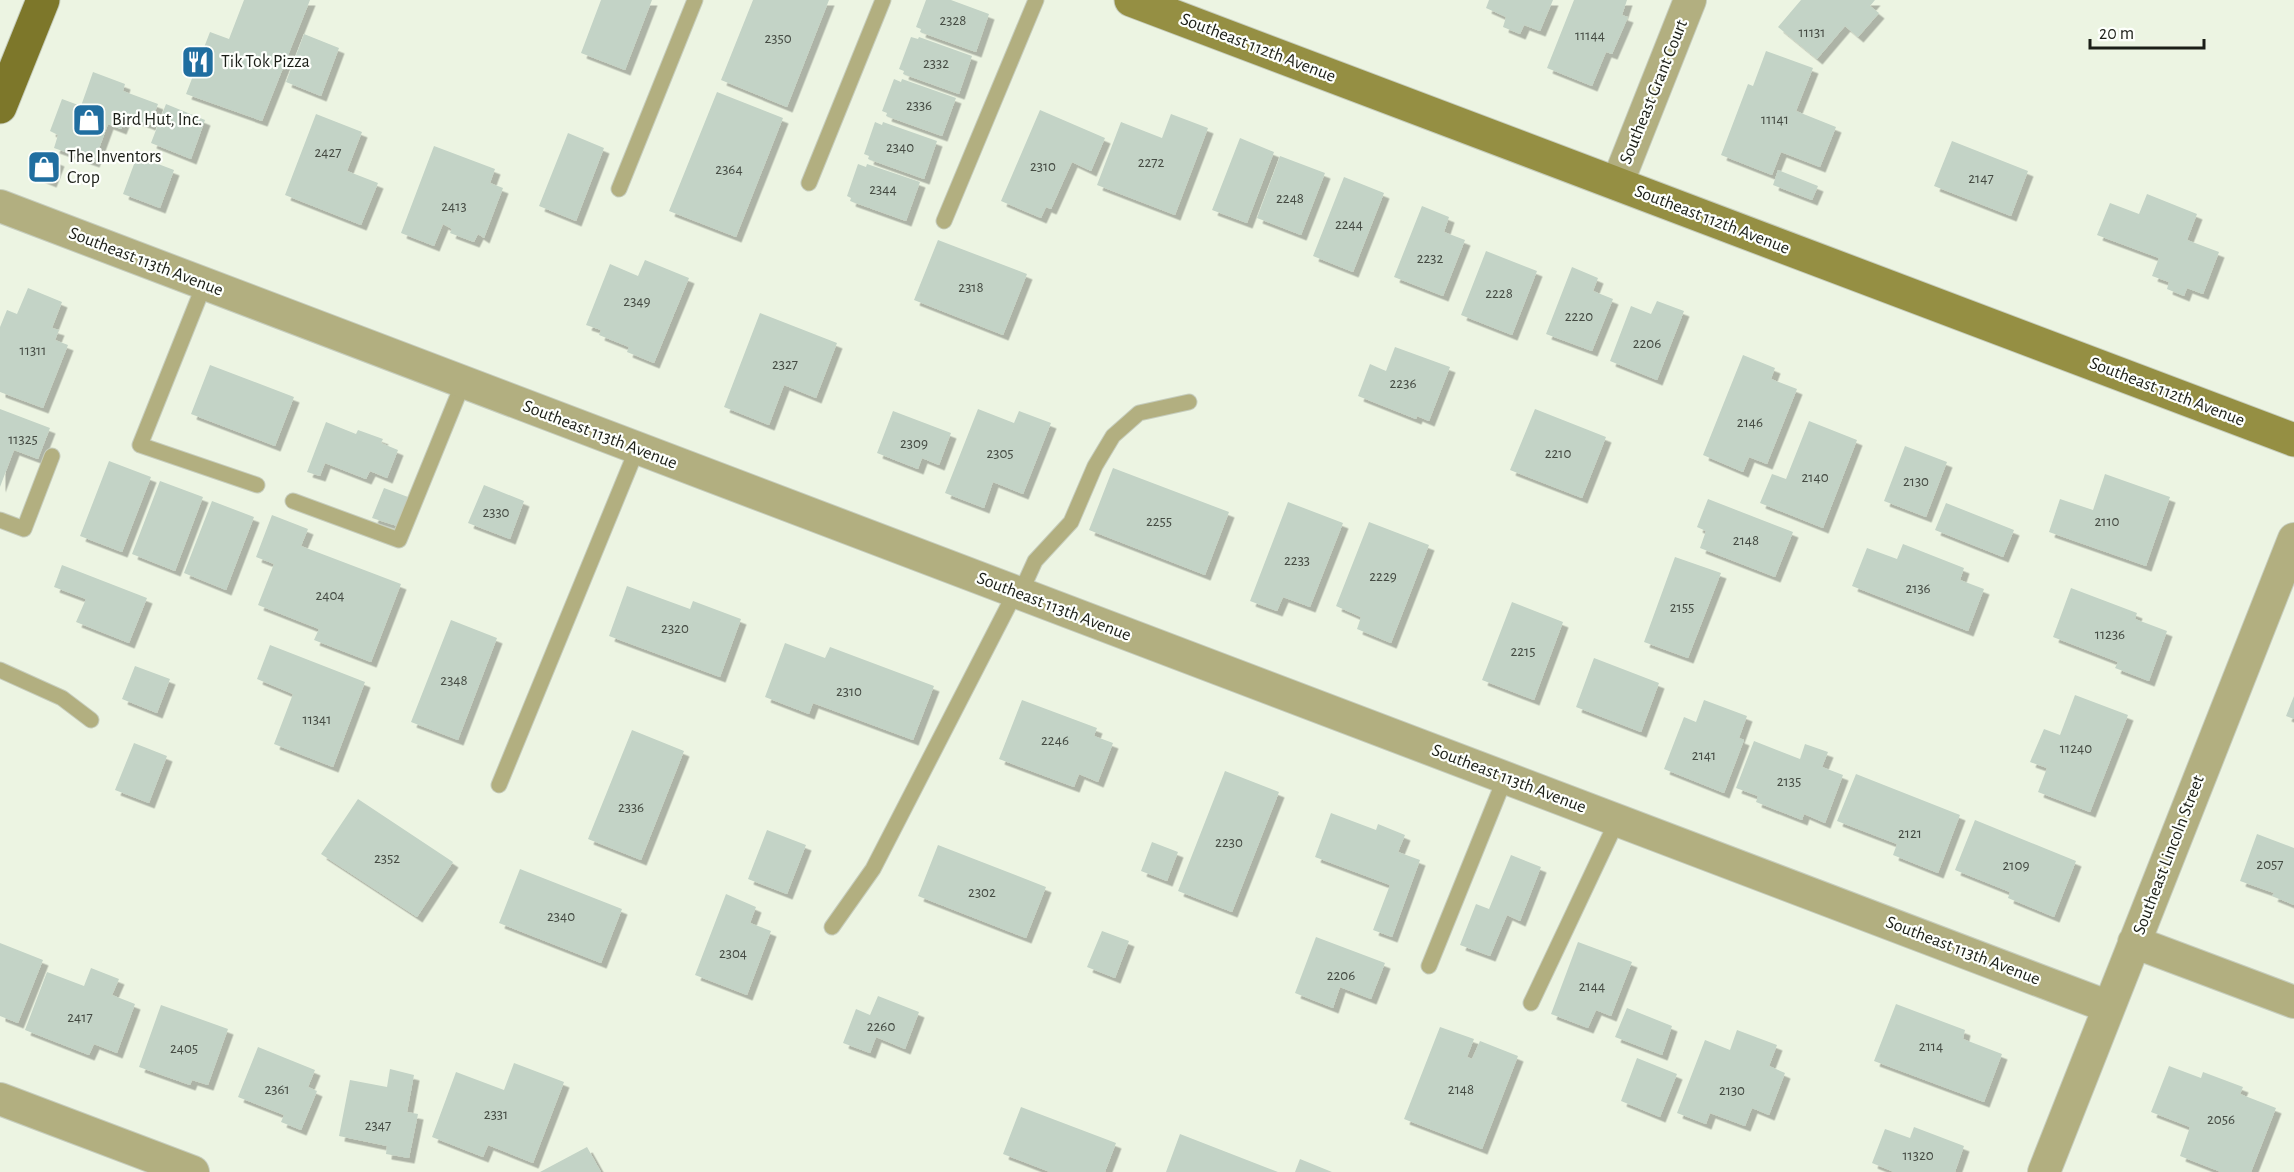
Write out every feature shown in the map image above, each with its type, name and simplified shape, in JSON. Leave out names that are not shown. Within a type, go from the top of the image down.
[{"type":"main road","points":[[0,107],[43,0]]},
{"type":"main road","name":"Southeast 112th Avenue","points":[[1131,0],[2294,440]]},
{"type":"street","name":"Southeast Grant Court","points":[[1617,184],[1690,0]]},
{"type":"street","name":"Southeast 113th Avenue","points":[[0,206],[2109,1007]]},
{"type":"street","name":"Southeast Lincoln Street","points":[[2044,1172],[2294,539]]},
{"type":"street","points":[[2134,942],[2294,1002]]},
{"type":"street","points":[[0,1099],[193,1172]]},
{"type":"lane","points":[[619,189],[695,0]]},
{"type":"lane","points":[[809,183],[883,0]]},
{"type":"lane","points":[[944,221],[1036,0]]},
{"type":"lane","points":[[204,285],[140,445],[257,485]]},
{"type":"lane","points":[[292,501],[399,540],[463,383]]},
{"type":"lane","points":[[832,927],[873,869],[1035,561],[1071,522],[1095,466],[1113,436],[1139,413],[1189,402]]},
{"type":"lane","points":[[499,785],[637,449]]},
{"type":"lane","points":[[0,520],[24,530],[52,456]]},
{"type":"lane","points":[[0,670],[62,698],[91,720]]},
{"type":"lane","points":[[1429,966],[1505,778]]},
{"type":"lane","points":[[1531,1002],[1617,820]]},
{"type":"building","points":[[244,0],[310,0],[262,121],[186,94],[210,32],[229,39]]},
{"type":"building","points":[[601,0],[652,0],[625,70],[581,53]]},
{"type":"building","points":[[753,0],[829,0],[787,107],[721,80]]},
{"type":"building","points":[[926,0],[951,0],[989,14],[976,52],[920,32],[921,29],[916,27]]},
{"type":"building","points":[[1489,0],[1553,0],[1540,31],[1524,25],[1520,34],[1503,27],[1506,17],[1486,8]]},
{"type":"building","points":[[1574,0],[1627,0],[1622,15],[1628,17],[1612,54],[1606,52],[1592,86],[1547,68]]},
{"type":"building","points":[[1801,0],[1875,0],[1870,6],[1879,13],[1858,37],[1845,26],[1817,59],[1778,27]]},
{"type":"building","points":[[304,34],[339,48],[321,96],[286,82]]},
{"type":"building","points":[[911,37],[918,39],[919,37],[972,56],[959,94],[903,74],[904,71],[899,69]]},
{"type":"building","points":[[1766,51],[1813,68],[1796,111],[1836,127],[1820,167],[1781,152],[1772,175],[1721,155],[1748,84],[1753,86]]},
{"type":"building","name":"Bird Hut, Inc.","points":[[93,72],[125,84],[123,91],[158,104],[150,125],[126,116],[121,129],[108,124],[94,162],[54,148],[58,135],[50,131],[62,99],[81,106]]},
{"type":"building","points":[[894,79],[901,82],[902,79],[956,98],[942,136],[886,116],[887,113],[882,111]]},
{"type":"building","points":[[717,92],[783,118],[736,237],[669,211]]},
{"type":"building","points":[[166,104],[205,120],[191,159],[151,143]]},
{"type":"building","points":[[1040,110],[1105,138],[1091,171],[1072,162],[1051,209],[1046,207],[1041,218],[1001,201]]},
{"type":"building","points":[[316,114],[362,132],[347,171],[378,183],[361,225],[285,195]]},
{"type":"building","points":[[1171,114],[1208,128],[1175,215],[1097,185],[1121,122],[1162,138]]},
{"type":"building","points":[[875,122],[882,125],[883,122],[937,141],[924,179],[868,159],[869,156],[864,154]]},
{"type":"building","points":[[568,133],[604,148],[576,221],[539,206]]},
{"type":"building","points":[[1240,138],[1274,152],[1247,223],[1212,210]]},
{"type":"building","points":[[1952,141],[2028,171],[2011,216],[1934,186]]},
{"type":"building","points":[[434,146],[495,169],[490,183],[503,188],[484,238],[478,234],[474,242],[450,233],[452,229],[443,224],[434,246],[401,233]]},
{"type":"building","name":"The Inventors Crop","points":[[37,152],[59,161],[51,182],[29,173]]},
{"type":"building","points":[[137,156],[174,170],[160,208],[123,194]]},
{"type":"building","points":[[1280,156],[1325,173],[1301,235],[1257,218]]},
{"type":"building","points":[[858,164],[866,167],[867,164],[920,182],[906,221],[850,201],[851,198],[847,196]]},
{"type":"building","points":[[1778,170],[1818,186],[1812,200],[1773,185]]},
{"type":"building","points":[[1344,177],[1384,193],[1353,272],[1313,256]]},
{"type":"building","points":[[2147,194],[2197,214],[2187,240],[2219,252],[2203,294],[2187,288],[2184,296],[2167,289],[2169,282],[2152,276],[2159,258],[2097,235],[2110,203],[2139,214]]},
{"type":"building","points":[[1422,206],[1449,217],[1444,232],[1465,240],[1443,296],[1394,277]]},
{"type":"building","points":[[938,240],[1027,274],[1003,335],[914,300]]},
{"type":"building","points":[[1486,251],[1537,271],[1512,335],[1461,315]]},
{"type":"building","points":[[645,260],[689,278],[654,363],[627,352],[629,347],[599,335],[601,330],[586,325],[610,264],[638,276]]},
{"type":"building","points":[[1572,267],[1598,278],[1593,291],[1613,299],[1592,351],[1546,334]]},
{"type":"building","points":[[28,288],[62,302],[52,328],[59,330],[55,340],[68,345],[43,408],[0,392],[0,327],[7,310],[17,314]]},
{"type":"building","points":[[1657,301],[1684,311],[1657,380],[1610,361],[1631,306],[1651,314]]},
{"type":"building","points":[[760,313],[837,343],[816,398],[784,385],[769,425],[724,407]]},
{"type":"building","points":[[1395,347],[1450,367],[1429,421],[1417,416],[1416,419],[1358,396],[1370,364],[1386,371]]},
{"type":"building","points":[[1743,355],[1775,368],[1771,379],[1797,389],[1767,464],[1749,457],[1743,472],[1703,455]]},
{"type":"building","points":[[210,365],[294,397],[275,446],[191,414]]},
{"type":"building","points":[[0,409],[50,428],[38,459],[14,450],[0,487]]},
{"type":"building","points":[[978,409],[1014,423],[1019,411],[1051,423],[1023,494],[993,482],[984,508],[945,493]]},
{"type":"building","points":[[1535,409],[1606,437],[1582,498],[1510,470]]},
{"type":"building","points":[[893,411],[951,433],[939,465],[922,458],[918,469],[877,453]]},
{"type":"building","points":[[1809,421],[1857,440],[1823,528],[1760,503],[1772,474],[1786,479]]},
{"type":"building","points":[[326,422],[356,434],[358,430],[383,439],[381,443],[398,450],[387,478],[370,471],[366,479],[325,463],[320,476],[307,472]]},
{"type":"building","points":[[1905,446],[1947,462],[1926,517],[1884,501]]},
{"type":"building","points":[[109,461],[151,477],[122,552],[80,536]]},
{"type":"building","points":[[1113,468],[1229,512],[1205,575],[1089,530]]},
{"type":"building","points":[[2105,474],[2170,497],[2146,566],[2049,532],[2060,499],[2093,510]]},
{"type":"building","points":[[160,481],[203,497],[175,571],[132,554]]},
{"type":"building","points":[[484,485],[524,501],[510,539],[468,523]]},
{"type":"building","points":[[384,488],[408,497],[397,526],[372,518]]},
{"type":"building","points":[[1708,499],[1793,532],[1775,577],[1700,548],[1706,531],[1697,527]]},
{"type":"building","points":[[212,501],[254,517],[226,590],[184,573]]},
{"type":"building","points":[[1288,502],[1343,523],[1310,607],[1283,597],[1277,611],[1250,601]]},
{"type":"building","points":[[1946,503],[2014,530],[2003,557],[1935,530]]},
{"type":"building","points":[[272,515],[308,529],[301,546],[401,584],[371,662],[314,640],[319,629],[258,605],[274,564],[256,557]]},
{"type":"building","points":[[1369,522],[1429,545],[1391,643],[1357,629],[1361,617],[1336,606]]},
{"type":"building","points":[[1903,544],[1964,568],[1960,580],[1984,589],[1968,631],[1852,586],[1867,548],[1897,559]]},
{"type":"building","points":[[1675,557],[1721,573],[1688,658],[1644,642]]},
{"type":"building","points":[[62,565],[147,598],[129,643],[76,622],[86,599],[54,587]]},
{"type":"building","points":[[627,586],[690,609],[693,601],[741,619],[720,677],[609,636]]},
{"type":"building","points":[[2071,588],[2137,613],[2135,619],[2167,631],[2149,681],[2115,668],[2118,662],[2053,637]]},
{"type":"building","points":[[1512,602],[1563,622],[1534,700],[1482,680]]},
{"type":"building","points":[[451,620],[497,638],[458,740],[411,722]]},
{"type":"building","points":[[785,643],[825,658],[830,647],[934,686],[913,740],[813,703],[809,714],[765,697]]},
{"type":"building","points":[[270,645],[365,682],[333,767],[274,744],[293,694],[257,679]]},
{"type":"building","points":[[1594,658],[1659,683],[1641,732],[1576,707]]},
{"type":"building","points":[[135,666],[170,679],[157,713],[122,699]]},
{"type":"building","points":[[2075,695],[2128,715],[2090,812],[2038,792],[2047,768],[2030,762],[2044,729],[2060,735]]},
{"type":"building","points":[[2294,696],[2294,719],[2286,716]]},
{"type":"building","points":[[1022,700],[1097,728],[1094,736],[1113,743],[1098,782],[1079,774],[1074,787],[999,759]]},
{"type":"building","points":[[1704,700],[1747,716],[1739,738],[1744,740],[1724,793],[1664,769],[1684,717],[1696,722]]},
{"type":"building","points":[[632,730],[684,751],[641,860],[588,839]]},
{"type":"building","points":[[1754,741],[1800,759],[1805,744],[1828,752],[1822,767],[1843,775],[1825,823],[1804,814],[1802,820],[1756,802],[1758,796],[1736,788]]},
{"type":"building","points":[[134,743],[167,756],[149,803],[115,790]]},
{"type":"building","points":[[1225,771],[1279,792],[1232,912],[1178,891]]},
{"type":"building","points":[[1856,774],[1960,815],[1938,873],[1893,855],[1897,844],[1837,821]]},
{"type":"building","points":[[358,799],[453,862],[417,917],[321,854]]},
{"type":"building","points":[[1331,813],[1376,830],[1378,824],[1405,835],[1398,852],[1420,860],[1392,937],[1373,930],[1390,885],[1315,857]]},
{"type":"building","points":[[1975,820],[2076,861],[2054,917],[2008,898],[2010,892],[1955,870]]},
{"type":"building","points":[[767,830],[806,845],[787,894],[748,879]]},
{"type":"building","points":[[2257,834],[2294,848],[2294,905],[2272,896],[2274,893],[2240,881]]},
{"type":"building","points":[[1152,842],[1178,852],[1167,881],[1141,871]]},
{"type":"building","points":[[938,845],[1046,887],[1026,938],[918,896]]},
{"type":"building","points":[[1511,855],[1541,867],[1520,921],[1507,915],[1490,956],[1460,945],[1476,904],[1489,909]]},
{"type":"building","points":[[520,869],[622,909],[601,963],[499,923]]},
{"type":"building","points":[[726,894],[756,907],[750,923],[771,931],[747,995],[695,975]]},
{"type":"building","points":[[1102,931],[1129,941],[1115,978],[1087,967]]},
{"type":"building","points":[[1316,937],[1385,963],[1371,999],[1340,987],[1333,1008],[1295,993]]},
{"type":"building","points":[[1578,942],[1632,962],[1611,1016],[1596,1010],[1588,1028],[1551,1014]]},
{"type":"building","points":[[0,943],[43,960],[18,1023],[0,1016]]},
{"type":"building","points":[[91,968],[119,979],[112,995],[135,1004],[117,1053],[94,1044],[89,1055],[25,1030],[47,972],[84,986]]},
{"type":"building","points":[[878,996],[919,1012],[905,1049],[876,1037],[870,1053],[843,1043],[856,1009],[870,1015]]},
{"type":"building","points":[[1896,1004],[1965,1030],[1963,1039],[2002,1054],[1984,1102],[1874,1061]]},
{"type":"building","points":[[161,1005],[228,1029],[208,1085],[192,1080],[190,1085],[139,1067]]},
{"type":"building","points":[[1627,1008],[1672,1026],[1662,1055],[1615,1037]]},
{"type":"building","points":[[1440,1027],[1474,1039],[1467,1057],[1472,1059],[1480,1041],[1518,1056],[1482,1149],[1404,1119]]},
{"type":"building","points":[[1737,1030],[1777,1045],[1769,1066],[1785,1073],[1769,1115],[1752,1108],[1745,1126],[1710,1113],[1706,1124],[1677,1113],[1705,1040],[1730,1050]]},
{"type":"building","points":[[258,1047],[315,1070],[308,1087],[317,1091],[301,1130],[281,1122],[284,1115],[238,1097]]},
{"type":"building","points":[[1637,1058],[1677,1074],[1660,1117],[1621,1101]]},
{"type":"building","points":[[514,1063],[564,1082],[533,1163],[488,1145],[483,1157],[432,1137],[456,1072],[504,1090]]},
{"type":"building","points":[[2169,1066],[2201,1078],[2203,1072],[2243,1087],[2240,1094],[2276,1108],[2251,1172],[2221,1172],[2180,1156],[2190,1127],[2151,1112]]},
{"type":"building","points":[[390,1069],[414,1075],[407,1112],[418,1114],[409,1158],[386,1154],[387,1146],[339,1136],[350,1080],[387,1087]]},
{"type":"building","points":[[1021,1107],[1116,1143],[1105,1172],[1050,1172],[1003,1154]]},
{"type":"building","points":[[1914,1127],[1964,1146],[1955,1172],[1894,1172],[1872,1163],[1885,1129],[1910,1138]]},
{"type":"building","points":[[1180,1134],[1278,1172],[1166,1172]]},
{"type":"building","points":[[587,1147],[601,1172],[540,1172]]},
{"type":"building","points":[[1300,1159],[1332,1172],[1295,1172]]},
{"type":"place","name":"Tik Tok Pizza","points":[[198,62]]},
{"type":"place","name":"Bird Hut, Inc.","points":[[89,120]]},
{"type":"place","name":"The Inventors Crop","points":[[44,167]]}]
